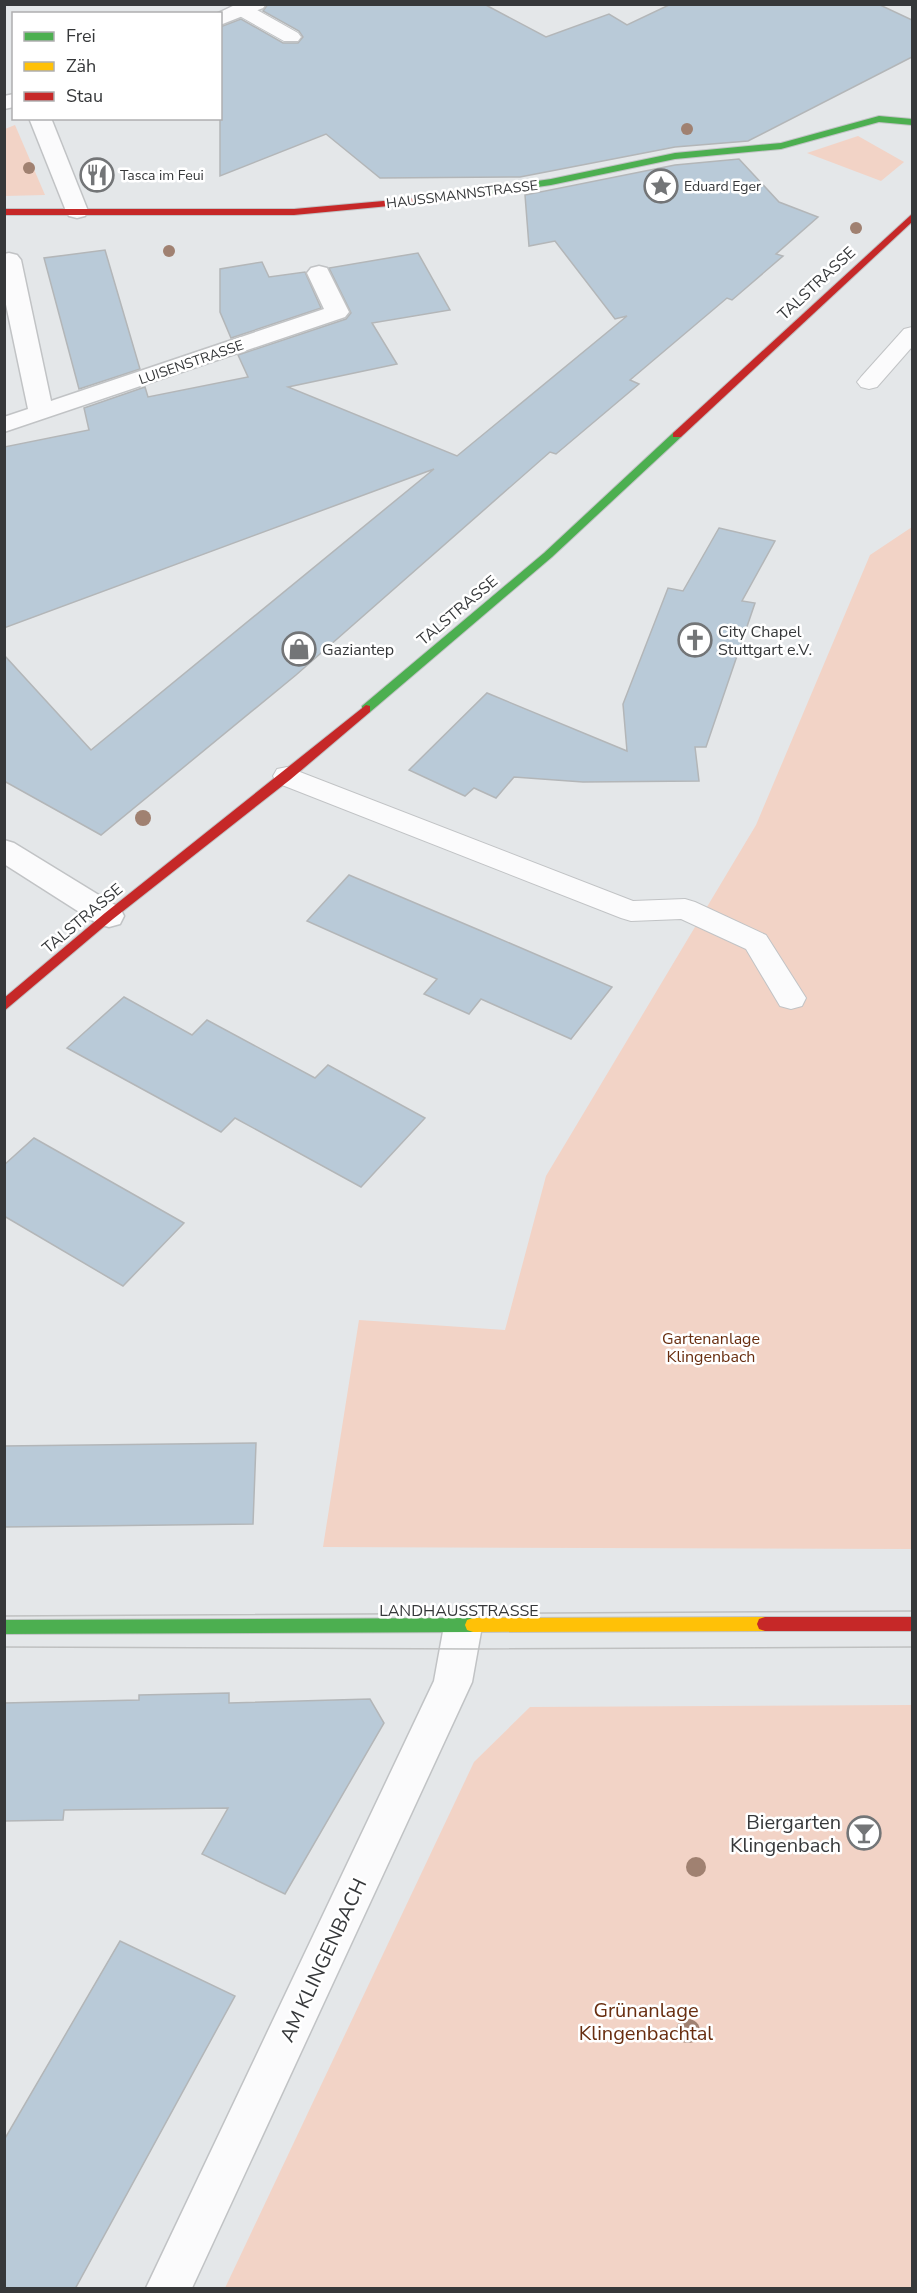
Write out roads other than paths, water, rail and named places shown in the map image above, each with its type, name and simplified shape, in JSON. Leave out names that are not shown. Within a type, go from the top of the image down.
[{"type":"street","points":[[222,18],[249,7]]},
{"type":"street","points":[[41,120],[77,211]]},
{"type":"street","name":"HAUSSMANNSTRASSE","points":[[4,212],[294,212],[430,200],[551,182],[675,156],[781,146],[879,120],[912,122]]},
{"type":"street","name":"TALSTRASSE","points":[[4,1006],[109,916],[286,776],[548,555],[912,217]]},
{"type":"street","points":[[9,260],[41,413]]},
{"type":"street","name":"LUISENSTRASSE","points":[[4,425],[337,312],[319,273]]},
{"type":"street","points":[[4,850],[109,916]]},
{"type":"street","name":"LANDHAUSSTRASSE","points":[[4,1627],[912,1624]]},
{"type":"street","name":"AM KLINGENBACH","points":[[169,2289],[453,1682],[463,1626]]},
{"type":"lane","points":[[249,7],[291,37]]},
{"type":"lane","points":[[869,382],[912,334]]},
{"type":"lane","points":[[286,776],[631,911],[686,909],[756,942],[791,998]]},
{"type":"tram line","points":[[4,1616],[912,1611]]},
{"type":"tram line","points":[[4,1647],[471,1649],[912,1647]]},
{"type":"place","name":"Tasca im Feui","points":[[97,175]]},
{"type":"place","name":"Eduard Eger","points":[[661,186]]},
{"type":"place","name":"City Chapel Stuttgart e.V.","points":[[695,640]]},
{"type":"place","name":"Gaziantep","points":[[299,649]]},
{"type":"place","name":"Biergarten Klingenbach","points":[[864,1833]]},
{"type":"park label","name":"Gartenanlage Klingenbach","points":[[711,1347]]},
{"type":"park label","name":"Grünanlage Klingenbachtal","points":[[646,2022]]}]
